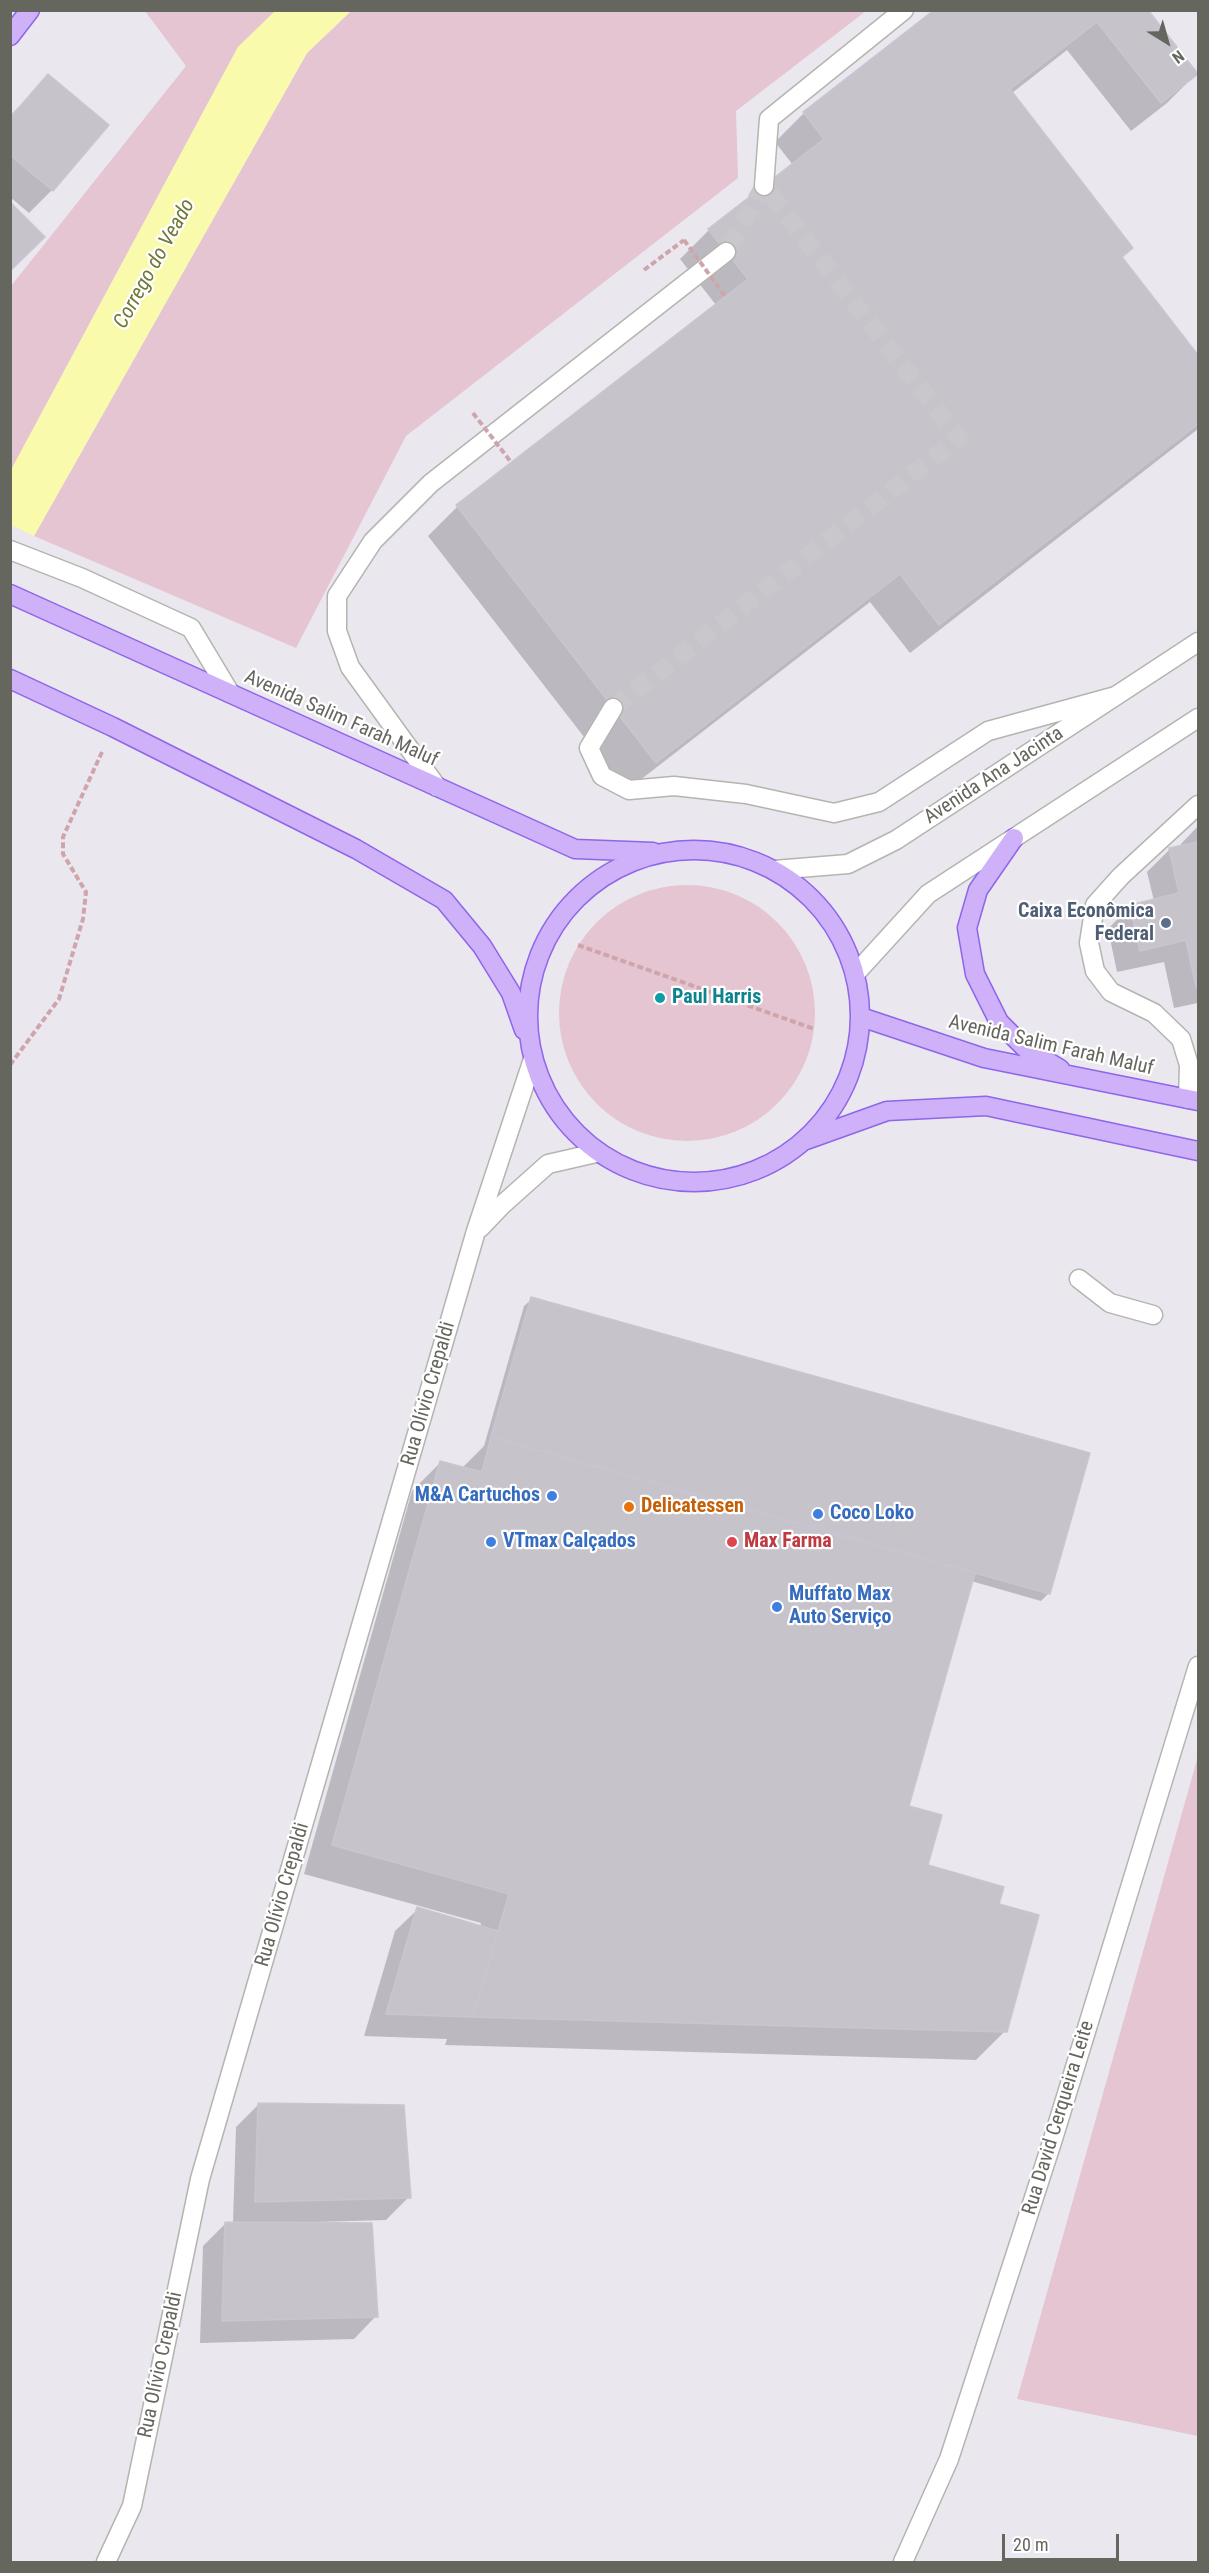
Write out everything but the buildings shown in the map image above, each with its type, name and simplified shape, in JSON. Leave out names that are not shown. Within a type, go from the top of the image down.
[{"type":"main road","points":[[10,36],[30,10]]},
{"type":"main road","name":"Avenida Salim Farah Maluf","points":[[10,594],[575,849],[661,852],[719,851],[774,870],[810,896],[838,931],[856,973],[861,1017],[854,1063],[835,1106],[804,1141]]},
{"type":"main road","points":[[10,679],[113,727],[356,849],[444,900],[482,946],[511,993],[541,1085],[564,1123],[596,1153],[647,1177],[702,1183],[757,1171],[804,1141],[887,1111],[986,1106],[1198,1151]]},
{"type":"main road","points":[[1014,838],[978,890],[967,928],[975,974],[999,1022],[1025,1048],[1072,1076]]},
{"type":"main road","points":[[531,1051],[530,980],[556,922],[602,877],[661,852]]},
{"type":"main road","name":"Avenida Salim Farah Maluf","points":[[861,1017],[984,1058],[1193,1100]]},
{"type":"street","points":[[764,186],[769,119],[904,10]]},
{"type":"street","points":[[437,787],[350,668],[337,631],[337,596],[373,541],[431,483],[726,252]]},
{"type":"street","points":[[10,550],[82,579],[191,628],[230,693]]},
{"type":"street","name":"Avenida Ana Jacinta","points":[[774,870],[848,864],[896,840],[1198,642]]},
{"type":"street","points":[[613,708],[589,748],[602,776],[629,790],[674,786],[746,794],[834,813],[879,802],[988,731],[1116,696]]},
{"type":"street","points":[[856,973],[928,894],[1198,718]]},
{"type":"street","points":[[1193,1100],[1189,1065],[1180,1039],[1154,1013],[1111,992],[1095,971],[1089,943],[1095,905],[1121,876],[1198,805]]},
{"type":"street","name":"Rua Olívio Crepaldi","points":[[106,2562],[132,2506],[200,2179],[476,1231],[531,1051]]},
{"type":"street","points":[[476,1231],[548,1164],[596,1153]]},
{"type":"street","points":[[1079,1279],[1110,1303],[1153,1315]]},
{"type":"street","name":"Rua David Cerqueira Leite","points":[[903,2562],[949,2459],[1057,2128],[1198,1666]]},
{"type":"path","points":[[644,270],[684,240],[726,296]]},
{"type":"path","points":[[473,413],[512,462]]},
{"type":"path","points":[[10,1065],[59,999],[83,919],[86,892],[63,854],[63,837],[113,727]]},
{"type":"path","points":[[578,945],[814,1029]]},
{"type":"shaded area","points":[[145,11],[276,11],[238,47],[11,470],[11,286],[186,66]]},
{"type":"shaded area","points":[[351,11],[866,11],[736,111],[738,178],[406,436],[296,648],[34,536],[307,53]]},
{"type":"shaded area","points":[[687,885],[712,887],[736,895],[758,907],[778,922],[793,942],[805,964],[813,988],[815,1013],[813,1038],[805,1062],[793,1084],[778,1104],[758,1119],[736,1131],[712,1139],[687,1141],[662,1139],[638,1131],[616,1119],[596,1104],[581,1084],[569,1062],[561,1038],[559,1013],[561,988],[569,964],[581,942],[596,922],[616,907],[638,895],[662,887]]},
{"type":"shaded area","points":[[1198,1756],[1198,2436],[1017,2399]]},
{"type":"water","name":"Corrego do Veado","points":[[276,10],[351,11],[307,53],[34,536],[11,525],[11,470],[238,47]]},
{"type":"tunnel","points":[[613,708],[959,438],[764,186],[726,252]]},
{"type":"place","name":"Caixa Econômica Federal","points":[[1166,923]]},
{"type":"place","name":"Paul Harris","points":[[660,998]]},
{"type":"place","name":"M&A Cartuchos","points":[[552,1496]]},
{"type":"place","name":"Delicatessen","points":[[629,1507]]},
{"type":"place","name":"Coco Loko","points":[[818,1514]]},
{"type":"place","name":"VTmax Calçados","points":[[491,1542]]},
{"type":"place","name":"Max Farma","points":[[732,1542]]},
{"type":"place","name":"Muffato Max Auto Serviço","points":[[777,1607]]}]
